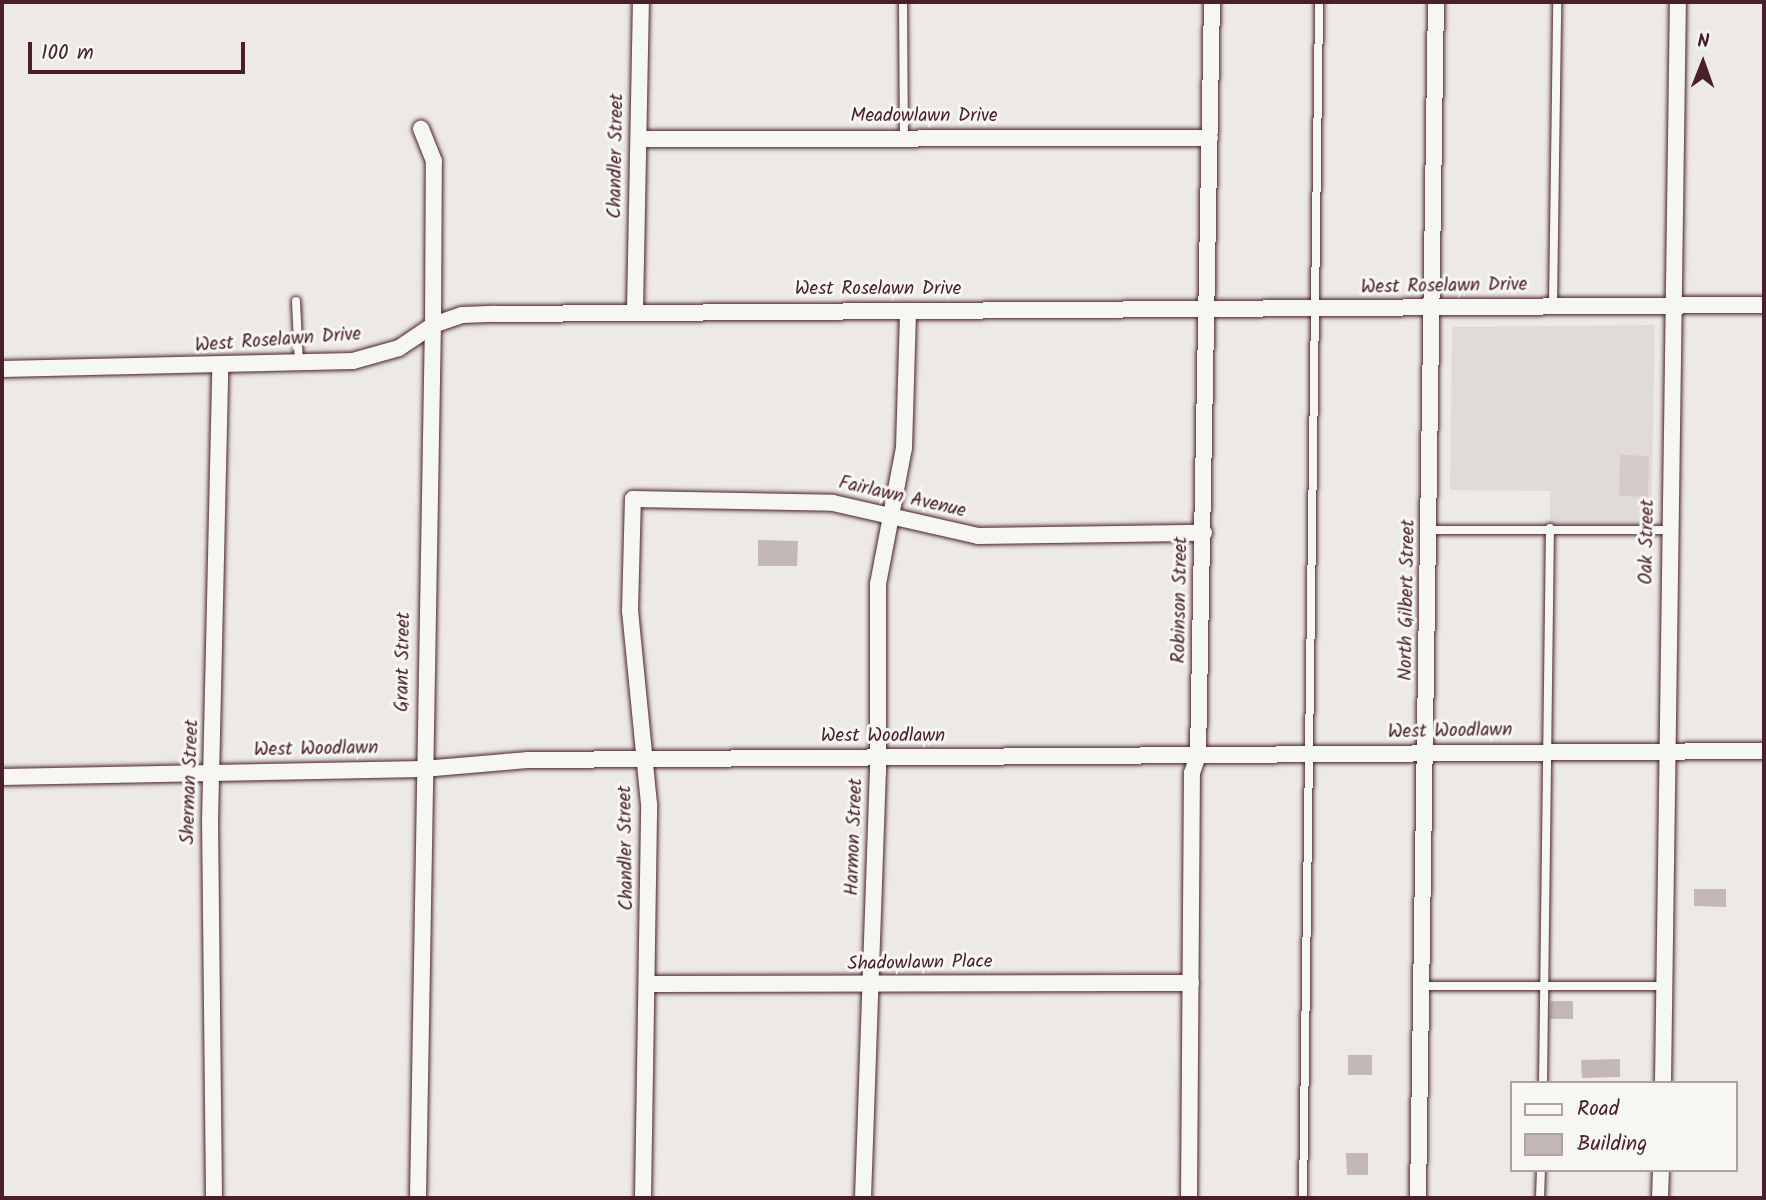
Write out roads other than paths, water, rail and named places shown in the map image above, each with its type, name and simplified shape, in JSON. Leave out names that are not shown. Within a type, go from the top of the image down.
[{"type":"street","name":"Chandler Street","points":[[635,311],[641,2]]},
{"type":"street","name":"Robinson Street","points":[[1189,1198],[1192,773],[1199,757],[1212,2]]},
{"type":"street","name":"North Gilbert Street","points":[[1418,1198],[1427,754],[1436,2]]},
{"type":"street","name":"Oak Street","points":[[1663,1081],[1678,2]]},
{"type":"street","name":"Grant Street","points":[[418,1198],[423,769],[433,325],[433,160],[421,128]]},
{"type":"street","name":"Meadowlawn Drive","points":[[639,139],[1210,138]]},
{"type":"street","name":"West Roselawn Drive","points":[[2,369],[220,367],[353,361],[387,351],[433,325],[462,315],[635,311],[908,312],[1764,305]]},
{"type":"street","name":"Harmon Street","points":[[863,1198],[877,758],[878,584],[904,448],[908,312]]},
{"type":"street","name":"Sherman Street","points":[[214,1198],[209,1026],[220,367]]},
{"type":"street","name":"Chandler Street","points":[[633,499],[630,611],[646,758],[649,984],[643,1198]]},
{"type":"street","name":"Fairlawn Avenue","points":[[633,499],[798,499],[978,536],[1203,533]]},
{"type":"street","name":"West Woodlawn","points":[[2,777],[423,769],[527,760],[646,758],[1199,757],[1764,751]]},
{"type":"street","name":"Shadowlawn Place","points":[[649,984],[871,986],[1191,983]]},
{"type":"street","points":[[1660,1198],[1661,1172]]},
{"type":"lane","points":[[903,2],[904,137]]},
{"type":"lane","points":[[1303,1198],[1319,2]]},
{"type":"lane","points":[[1553,306],[1557,2]]},
{"type":"lane","points":[[296,301],[299,364]]},
{"type":"lane","points":[[1543,1081],[1550,528]]},
{"type":"lane","points":[[1430,530],[1669,530]]},
{"type":"lane","points":[[1422,986],[1665,986]]},
{"type":"lane","points":[[1540,1198],[1541,1172]]}]
